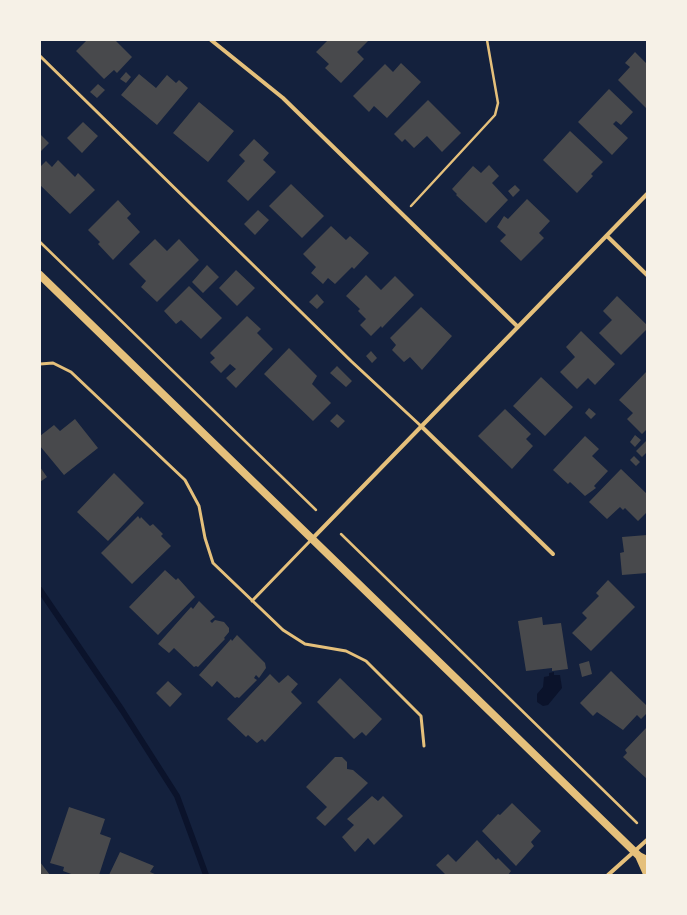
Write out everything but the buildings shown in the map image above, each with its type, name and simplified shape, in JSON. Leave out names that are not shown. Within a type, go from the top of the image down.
[{"type":"main road","points":[[40,275],[637,854],[647,860]]},
{"type":"main road","points":[[637,854],[647,874]]},
{"type":"street","points":[[211,40],[283,98],[404,213],[518,326]]},
{"type":"street","points":[[312,539],[647,194]]},
{"type":"street","points":[[607,236],[647,275]]},
{"type":"street","points":[[421,426],[553,554]]},
{"type":"street","points":[[608,875],[637,854],[647,840]]},
{"type":"lane","points":[[40,56],[351,361],[421,426]]},
{"type":"lane","points":[[40,364],[53,363],[71,372],[185,480],[200,506],[205,538],[213,563],[282,630],[305,644],[346,651],[366,660],[420,716],[424,746]]},
{"type":"lane","points":[[252,601],[312,539]]},
{"type":"path","points":[[404,213],[496,115],[498,103],[487,40]]},
{"type":"path","points":[[40,242],[316,510]]},
{"type":"path","points":[[341,534],[637,823]]},
{"type":"water","points":[[554,672],[554,675],[560,675],[562,688],[548,705],[543,706],[537,702],[537,694],[543,687],[544,677],[549,676],[549,673]]},
{"type":"waterway","points":[[40,590],[122,710],[177,796],[206,875]]}]
